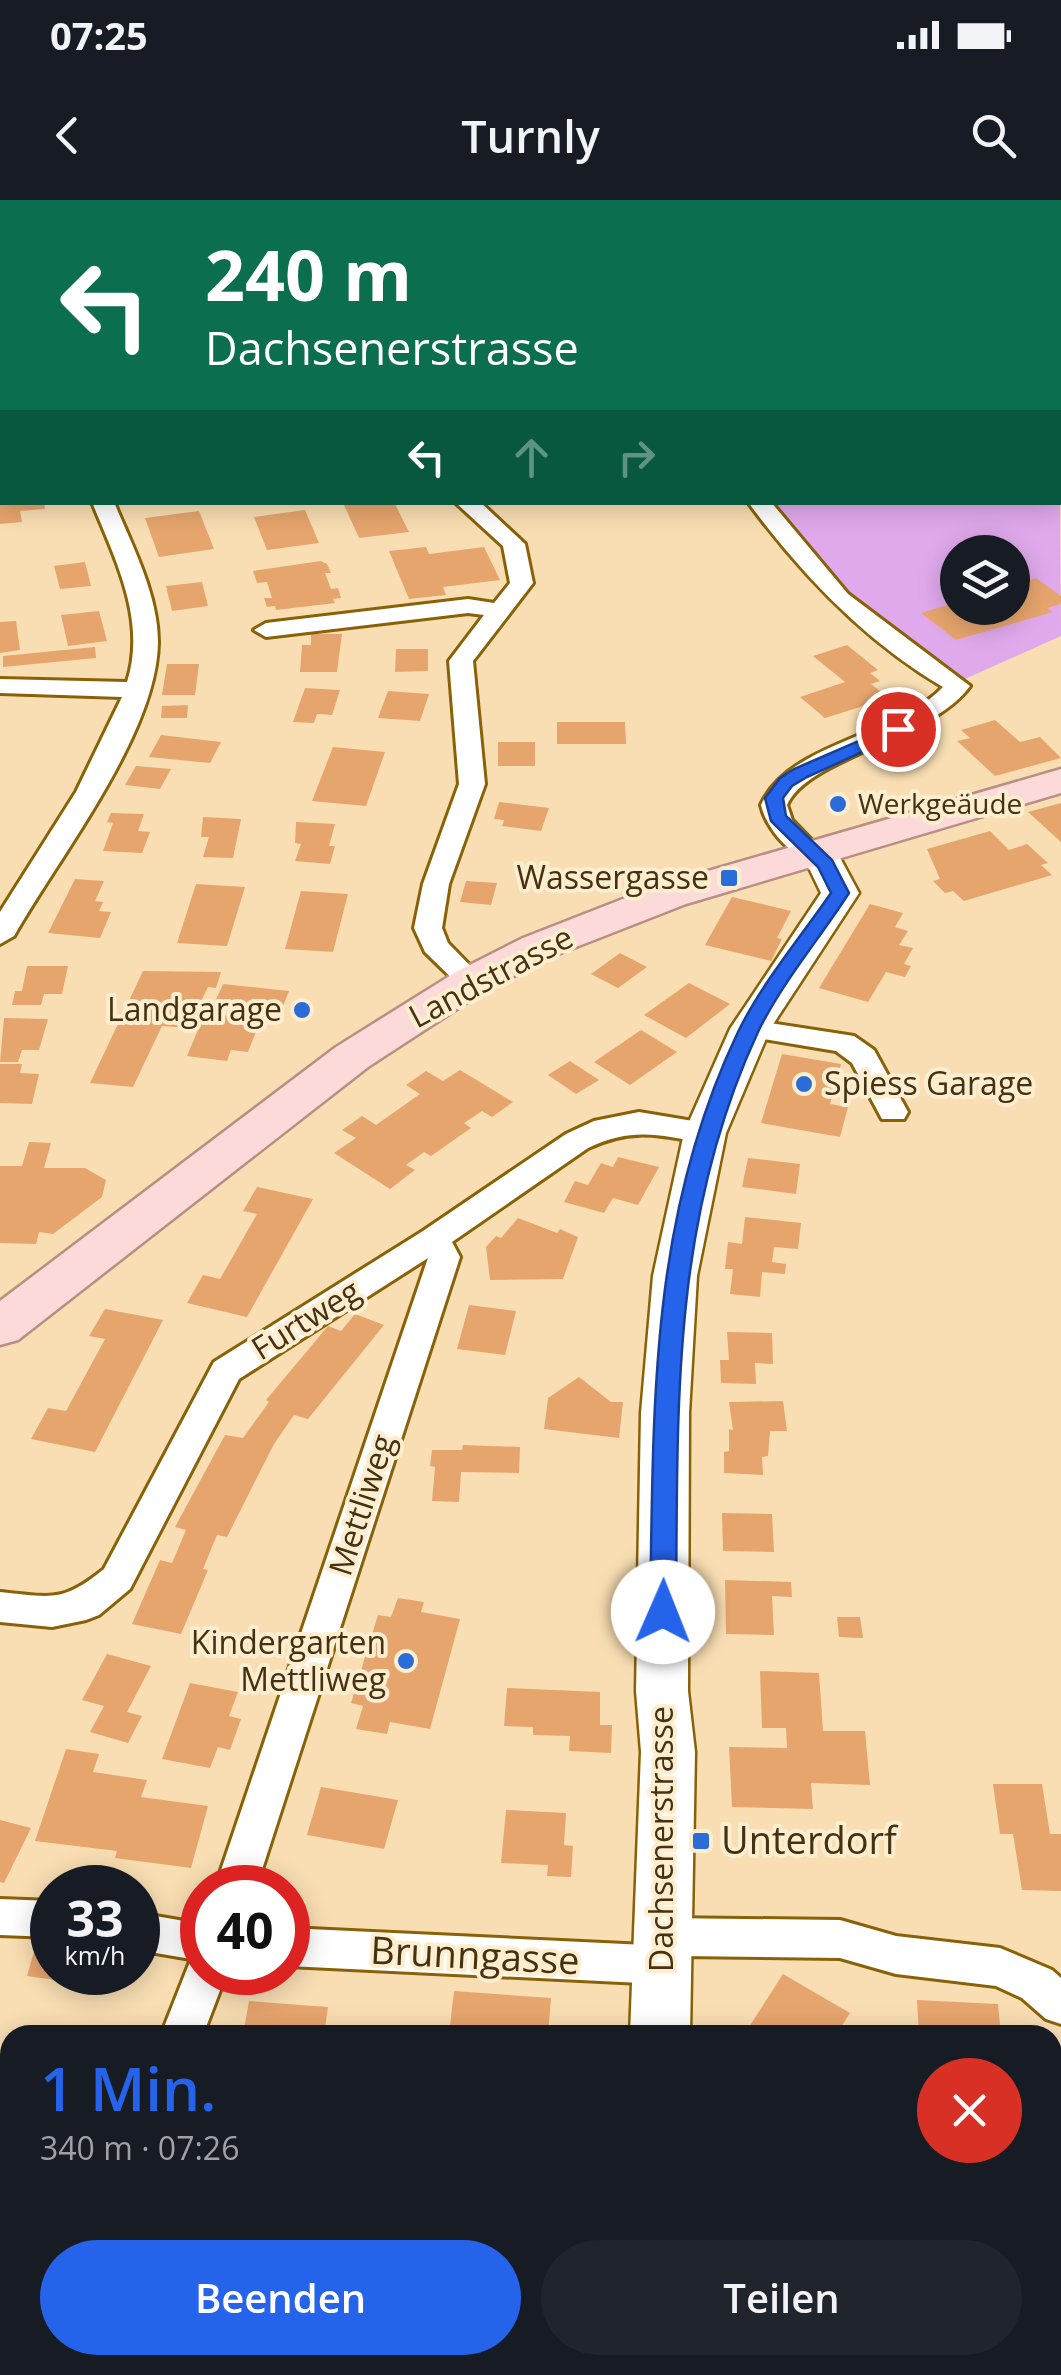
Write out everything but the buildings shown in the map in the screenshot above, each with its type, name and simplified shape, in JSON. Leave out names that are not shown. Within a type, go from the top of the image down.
[{"type":"main road","name":"Landstrasse","points":[[0,1327],[352,1057],[471,981],[538,947],[634,908],[1061,781]]},
{"type":"street","points":[[0,936],[124,728],[138,690],[146,644],[142,609],[104,505]]},
{"type":"street","points":[[469,505],[514,544],[522,583],[461,661],[472,784],[436,884],[428,928],[434,946],[471,981]]},
{"type":"street","points":[[762,505],[840,599],[926,667],[958,686],[945,701],[919,718],[800,773],[779,789],[774,798],[777,817],[811,853]]},
{"type":"street","points":[[266,630],[468,606],[500,611]]},
{"type":"street","points":[[0,686],[138,690]]},
{"type":"street","name":"Dachsenerstrasse","points":[[660,2025],[668,1752],[662,1692],[666,1413],[675,1276],[706,1133],[750,1028],[840,893],[826,864],[811,853]]},
{"type":"street","points":[[750,1028],[844,1043],[864,1056],[893,1112]]},
{"type":"street","name":"Furtweg","points":[[0,1608],[52,1612],[86,1605],[117,1578],[226,1370],[578,1141],[605,1128],[639,1122],[706,1133]]},
{"type":"street","name":"Mettliweg","points":[[244,1865],[444,1257],[434,1238]]},
{"type":"street","points":[[0,1917],[30,1918]]},
{"type":"street","name":"Brunngasse","points":[[310,1947],[663,1951],[840,1939],[896,1955],[1000,1966],[1037,1984],[1061,2005]]},
{"type":"street","points":[[186,2025],[197,1995]]},
{"type":"shaded area","points":[[761,505],[1060,505],[1061,636],[956,683],[870,625]]},
{"type":"place","name":"Werkgeäude","points":[[838,804]]},
{"type":"place","name":"Wassergasse","points":[[729,878]]},
{"type":"place","name":"Landgarage","points":[[302,1010]]},
{"type":"place","name":"Spiess Garage","points":[[804,1084]]},
{"type":"place","name":"Kindergarten Mettliweg","points":[[406,1661]]},
{"type":"place","name":"Unterdorf","points":[[701,1841]]},
{"type":"route","points":[[663,1612],[666,1413],[675,1276],[706,1133],[750,1028],[840,893],[826,864],[777,817],[774,798],[786,782],[800,773],[898,729]]}]
